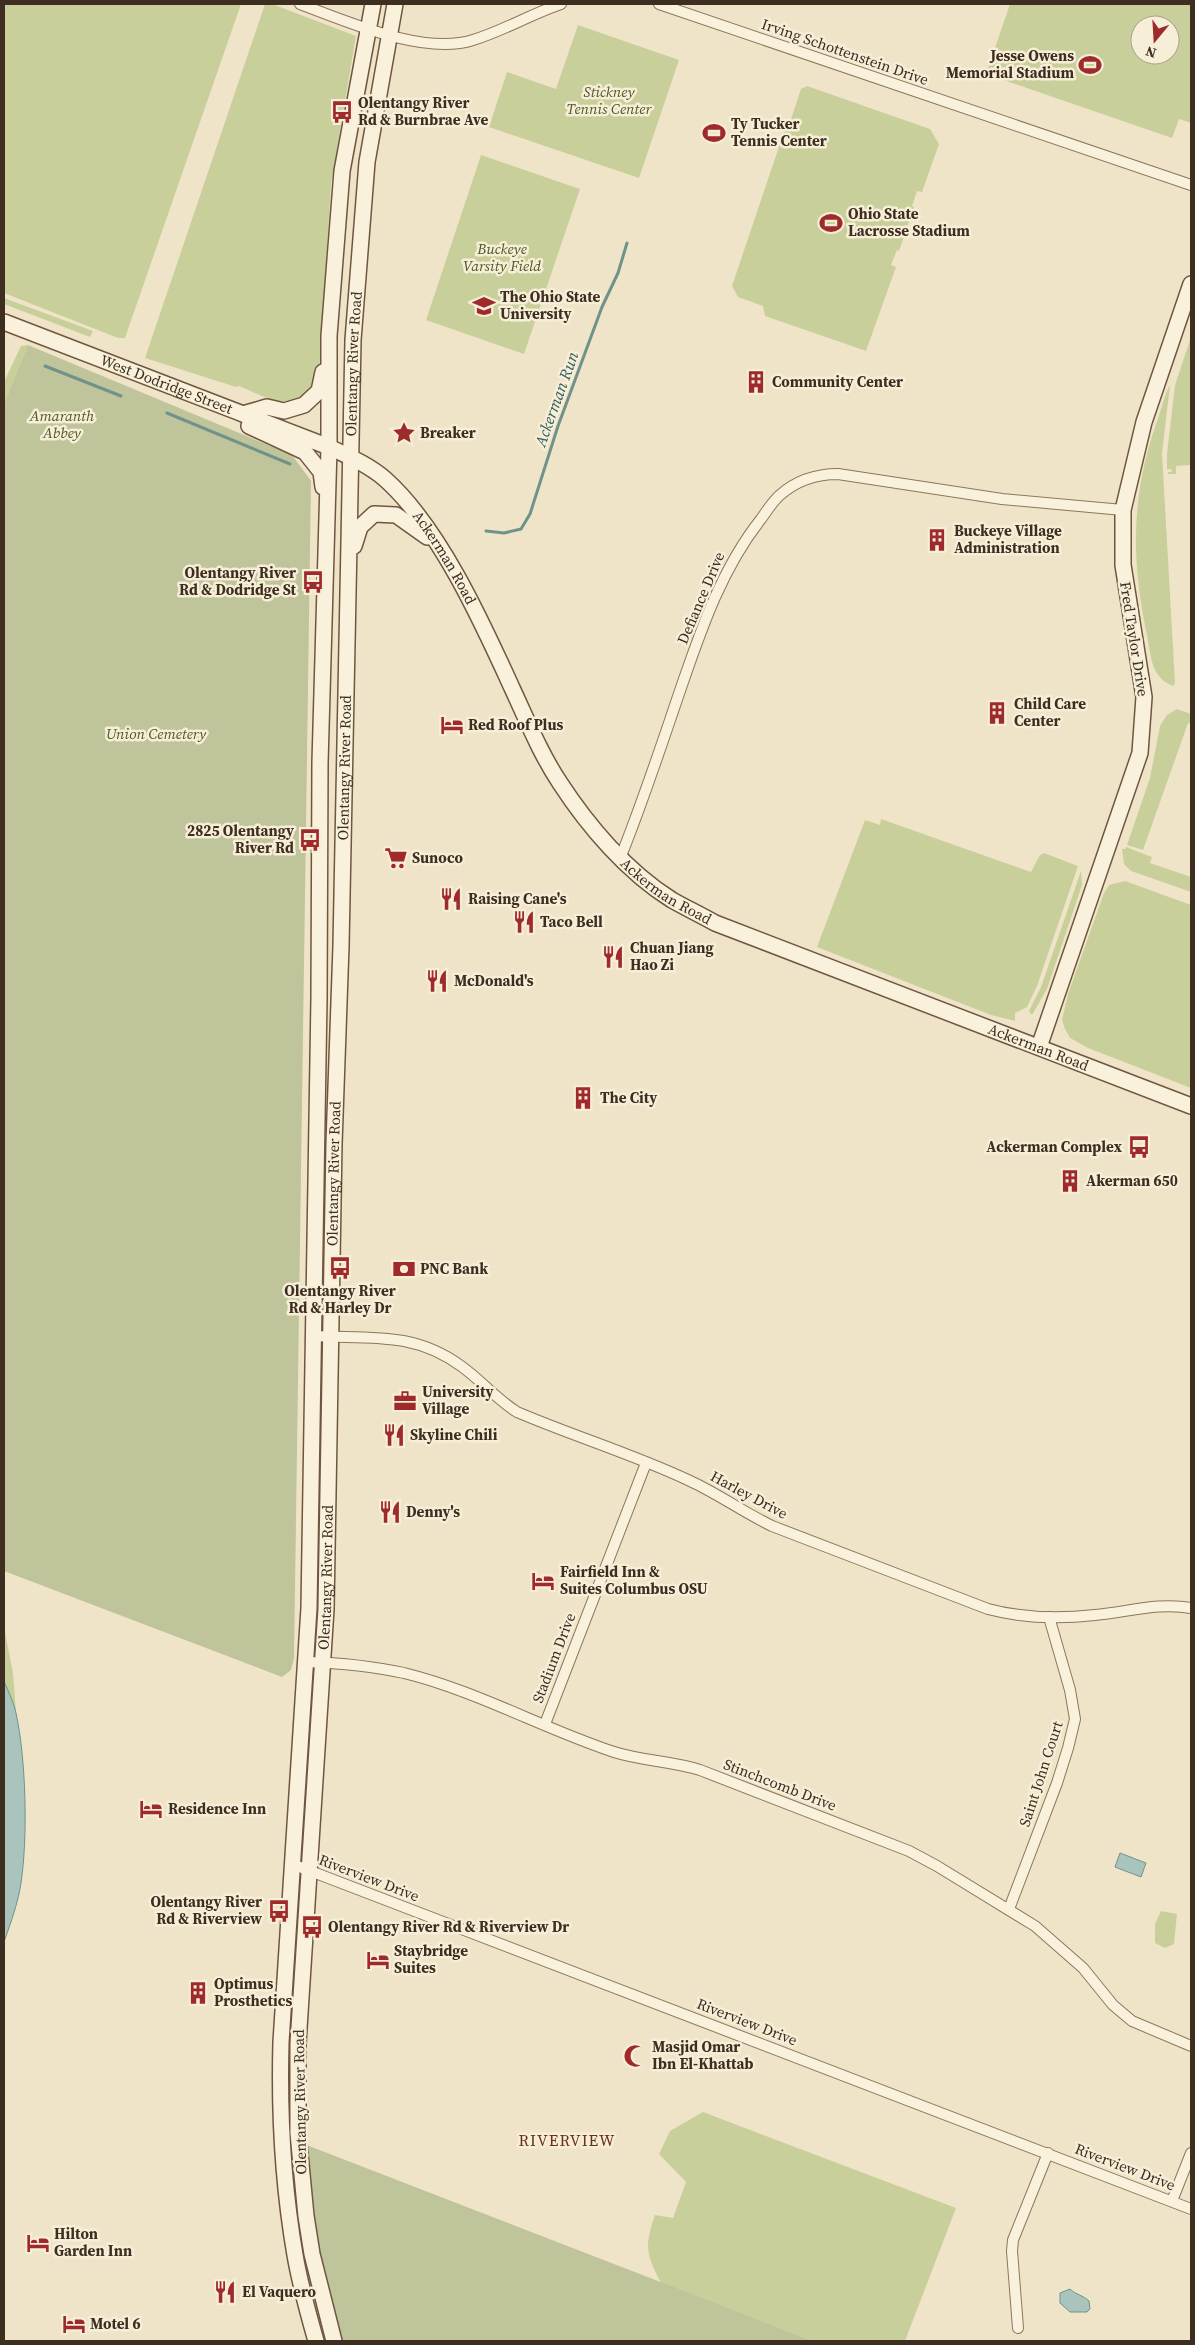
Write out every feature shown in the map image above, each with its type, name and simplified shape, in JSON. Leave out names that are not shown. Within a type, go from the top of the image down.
[{"type":"main road","name":"Olentangy River Road","points":[[316,2341],[295,2256],[282,2136],[282,2012],[309,1608],[320,763],[329,446],[329,336],[342,171],[373,4]]},
{"type":"main road","name":"Olentangy River Road","points":[[334,2341],[312,2254],[300,2170],[298,2044],[326,1609],[334,1144],[341,946],[353,340],[360,231],[367,162],[395,4]]},
{"type":"main road","name":"Fred Taylor Drive","points":[[1039,1047],[1140,753],[1144,697],[1123,565],[1123,510],[1144,422],[1191,284]]},
{"type":"main road","name":"West Dodridge Street","points":[[4,322],[329,446]]},
{"type":"main road","points":[[243,414],[267,407],[284,411],[296,408],[311,400],[319,391],[329,336]]},
{"type":"main road","points":[[206,399],[230,418],[305,452],[320,472],[327,504]]},
{"type":"main road","name":"Ackerman Road","points":[[329,446],[352,457],[384,479],[411,507],[457,578],[540,749],[560,783],[586,819],[621,856],[658,890],[715,923],[1191,1106]]},
{"type":"main road","points":[[348,570],[360,527],[374,514],[396,515],[439,548]]},
{"type":"street","points":[[300,4],[389,35],[443,44],[473,40],[561,4]]},
{"type":"street","name":"Irving Schottenstein Drive","points":[[659,4],[1191,185]]},
{"type":"street","name":"Defiance Drive","points":[[621,856],[696,644],[721,582],[734,556],[750,533],[778,496],[793,485],[813,476],[838,474],[1002,499],[1123,510]]},
{"type":"street","name":"Harley Drive","points":[[314,1336],[386,1337],[428,1347],[462,1367],[501,1402],[517,1412],[695,1483],[717,1494],[743,1512],[772,1526],[963,1600],[1006,1614],[1049,1617],[1095,1615],[1156,1606],[1175,1605],[1191,1608]]},
{"type":"street","name":"Stadium Drive","points":[[545,1724],[646,1463]]},
{"type":"street","name":"Saint John Court","points":[[1009,1909],[1057,1783],[1075,1719],[1070,1690],[1049,1617]]},
{"type":"street","name":"Stinchcomb Drive","points":[[306,1662],[374,1667],[406,1674],[452,1688],[614,1752],[669,1761],[700,1770],[884,1841],[937,1866],[1009,1909],[1052,1940],[1083,1968],[1113,2005],[1132,2021],[1191,2046]]},
{"type":"street","name":"Riverview Drive","points":[[292,1864],[1191,2209]]},
{"type":"street","points":[[1018,2328],[1012,2252],[1013,2240],[1048,2153]]},
{"type":"street","points":[[1172,2201],[1191,2153]]},
{"type":"green space","points":[[4,4],[241,4],[125,338],[118,338],[4,293]]},
{"type":"green space","points":[[265,4],[272,4],[356,36],[331,184],[319,374],[309,395],[306,393],[289,401],[272,400],[239,386],[236,387],[145,358]]},
{"type":"green space","name":"Jesse Owens Memorial Stadium","points":[[1010,4],[1191,4],[1191,123],[1179,119],[1172,138],[986,74]]},
{"type":"green space","name":"Stickney Tennis Center","points":[[578,25],[679,60],[639,178],[489,127],[507,72],[556,89]]},
{"type":"green space","name":"Ohio State Lacrosse Stadium","points":[[807,86],[930,129],[939,144],[922,192],[917,191],[912,206],[914,207],[899,251],[897,250],[891,265],[896,267],[866,351],[765,316],[763,306],[738,297],[732,286],[788,120],[791,119],[801,89]]},
{"type":"green space","name":"Buckeye Varsity Field","points":[[481,155],[580,189],[524,354],[426,320]]},
{"type":"green space","points":[[4,298],[93,331],[90,337],[4,304]]},
{"type":"green space","points":[[1191,337],[1191,465],[1176,466],[1176,474],[1168,474],[1168,472],[1172,472],[1171,469],[1167,469],[1167,454],[1175,385]]},
{"type":"green space","points":[[28,345],[4,404],[4,382],[21,346]]},
{"type":"green space","name":"Union Cemetery","points":[[28,345],[292,455],[311,481],[294,1658],[291,1670],[282,1677],[4,1571],[4,404]]},
{"type":"green space","points":[[1170,385],[1162,453],[1175,683],[1173,686],[1160,678],[1151,658],[1138,581],[1136,555],[1138,503],[1142,477],[1156,424]]},
{"type":"green space","points":[[1177,709],[1191,714],[1191,724],[1188,723],[1143,850],[1127,845],[1150,778],[1160,726],[1167,715]]},
{"type":"green space","points":[[881,819],[1031,872],[1040,855],[1044,853],[1078,866],[1037,986],[1027,1007],[1015,1013],[1015,1021],[991,1015],[817,947],[865,820],[880,825]]},
{"type":"green space","points":[[1126,847],[1152,857],[1150,863],[1191,877],[1191,892],[1131,871],[1124,864],[1122,849]]},
{"type":"green space","points":[[1081,871],[1082,885],[1047,989],[1032,1015],[1029,1011],[1041,987]]},
{"type":"green space","points":[[1125,881],[1191,905],[1191,1088],[1088,1048],[1070,1038],[1062,1020],[1068,994],[1104,893],[1109,885]]},
{"type":"green space","points":[[4,1627],[13,1673],[16,1712],[4,1681]]},
{"type":"green space","points":[[1161,1911],[1177,1914],[1174,1944],[1165,1948],[1155,1943],[1155,1924]]},
{"type":"green space","points":[[703,2112],[956,2208],[905,2341],[813,2341],[661,2283],[648,2250],[649,2235],[655,2215],[673,2218],[686,2182],[659,2154],[670,2131]]},
{"type":"green space","points":[[304,2144],[813,2341],[338,2341],[315,2237]]},
{"type":"water","points":[[4,1681],[15,1709],[22,1752],[25,1843],[21,1883],[4,1942]]},
{"type":"water","points":[[1120,1853],[1146,1863],[1141,1877],[1115,1867]]},
{"type":"water","points":[[1070,2289],[1089,2301],[1090,2309],[1087,2312],[1070,2312],[1060,2303],[1060,2293]]},
{"type":"waterway","name":"Ackerman Run","points":[[486,531],[504,533],[521,529],[530,514],[558,426],[602,307],[618,273],[627,243]]},
{"type":"waterway","name":"Ackerman Run","points":[[45,366],[121,396]]},
{"type":"waterway","name":"Ackerman Run","points":[[167,413],[290,464]]},
{"type":"place","name":"Jesse Owens Memorial Stadium","points":[[1090,65]]},
{"type":"place","name":"Olentangy River Rd & Burnbrae Ave","points":[[342,112]]},
{"type":"place","name":"Ty Tucker Tennis Center","points":[[714,133]]},
{"type":"place","name":"Ohio State Lacrosse Stadium","points":[[831,223]]},
{"type":"place","name":"The Ohio State University","points":[[484,306]]},
{"type":"place","name":"Community Center","points":[[756,382]]},
{"type":"place","name":"Breaker","points":[[404,433]]},
{"type":"place","name":"Buckeye Village Administration","points":[[937,540]]},
{"type":"place","name":"Olentangy River Rd & Dodridge St","points":[[313,582]]},
{"type":"place","name":"Child Care Center","points":[[997,713]]},
{"type":"place","name":"Red Roof Plus","points":[[452,725]]},
{"type":"place","name":"2825 Olentangy River Rd","points":[[310,840]]},
{"type":"place","name":"Sunoco","points":[[396,858]]},
{"type":"place","name":"Raising Cane's","points":[[451,899]]},
{"type":"place","name":"Taco Bell","points":[[524,922]]},
{"type":"place","name":"Chuan Jiang Hao Zi","points":[[613,957]]},
{"type":"place","name":"McDonald's","points":[[437,981]]},
{"type":"place","name":"The City","points":[[583,1098]]},
{"type":"place","name":"Ackerman Complex","points":[[1139,1147]]},
{"type":"place","name":"Akerman 650","points":[[1070,1181]]},
{"type":"place","name":"Olentangy River Rd & Harley Dr","points":[[340,1268]]},
{"type":"place","name":"PNC Bank","points":[[404,1269]]},
{"type":"place","name":"University Village","points":[[405,1401]]},
{"type":"place","name":"Skyline Chili","points":[[394,1435]]},
{"type":"place","name":"Denny's","points":[[390,1512]]},
{"type":"place","name":"Fairfield Inn & Suites Columbus OSU","points":[[543,1581]]},
{"type":"place","name":"Residence Inn","points":[[151,1809]]},
{"type":"place","name":"Olentangy River Rd & Riverview","points":[[279,1911]]},
{"type":"place","name":"Olentangy River Rd & Riverview Dr","points":[[312,1927]]},
{"type":"place","name":"Staybridge Suites","points":[[378,1960]]},
{"type":"place","name":"Optimus Prosthetics","points":[[198,1993]]},
{"type":"place","name":"Masjid Omar Ibn El-Khattab","points":[[635,2056]]},
{"type":"place","name":"Hilton Garden Inn","points":[[38,2243]]},
{"type":"place","name":"El Vaquero","points":[[225,2292]]},
{"type":"place","name":"Motel 6","points":[[74,2324]]},
{"type":"district","name":"RIVERVIEW","points":[[567,2140]]},
{"type":"park label","name":"Amaranth Abbey","points":[[62,424]]}]
